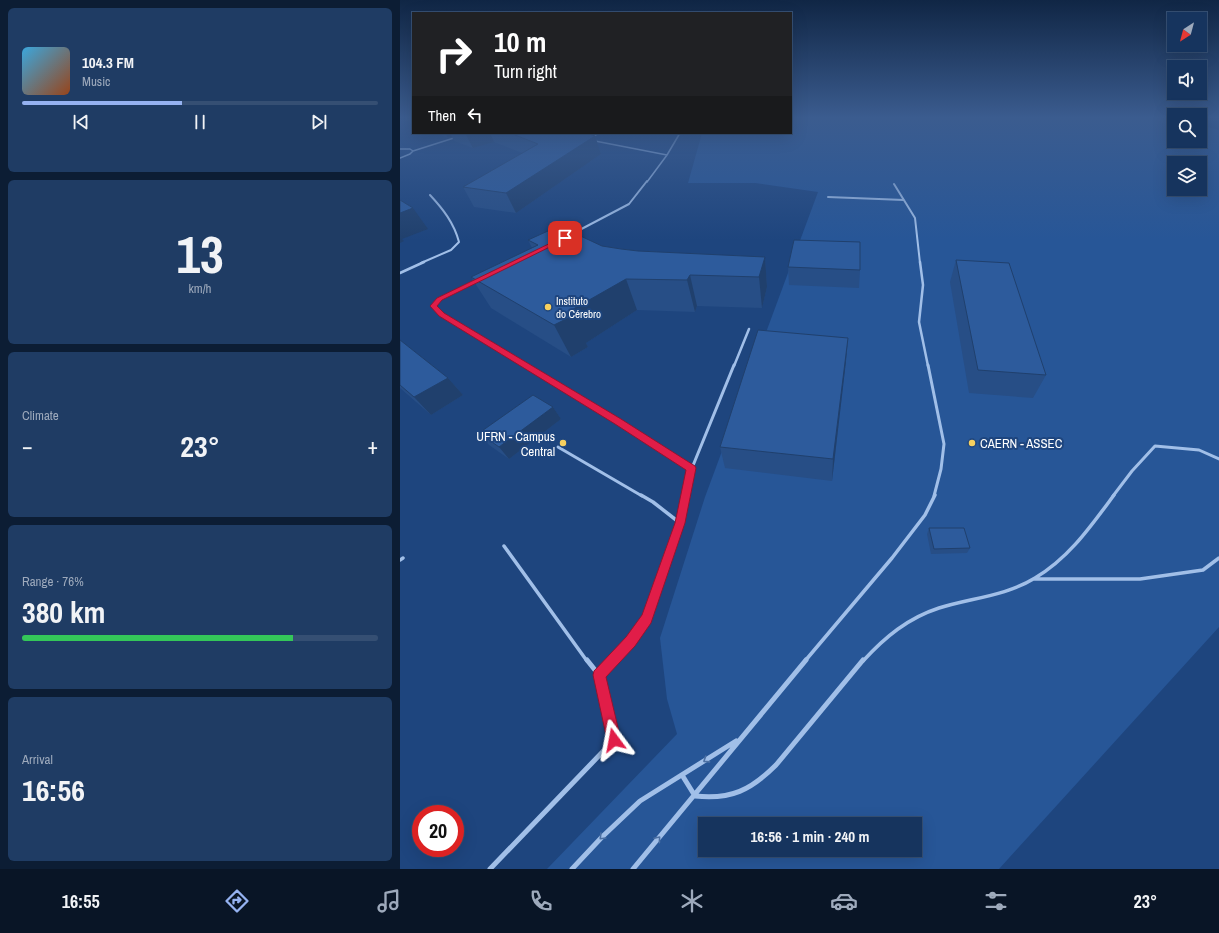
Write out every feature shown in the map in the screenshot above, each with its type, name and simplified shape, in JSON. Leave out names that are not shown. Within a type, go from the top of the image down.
[{"type":"lane","points":[[565,238],[629,204],[665,159]]},
{"type":"lane","points":[[633,869],[695,796],[739,738],[830,630],[896,555],[928,509],[940,482],[944,464],[944,444],[920,322],[923,285],[915,218],[894,184]]},
{"type":"lane","points":[[400,273],[451,250],[456,247],[459,242],[446,214],[430,195]]},
{"type":"lane","points":[[828,197],[904,200]]},
{"type":"lane","points":[[482,278],[440,299],[433,306],[442,314],[692,468]]},
{"type":"lane","points":[[599,675],[630,641],[646,619],[680,523],[692,468],[749,329]]},
{"type":"lane","points":[[695,796],[710,798],[725,797],[755,784],[780,761],[842,683],[900,625],[928,611],[1006,591],[1034,579],[1056,564],[1079,541],[1130,474],[1155,446],[1199,450],[1219,459]]},
{"type":"lane","points":[[558,447],[653,502],[680,523]]},
{"type":"lane","points":[[490,869],[614,740],[599,675],[575,645],[504,546]]},
{"type":"lane","points":[[1034,579],[1140,579],[1203,570],[1219,558]]},
{"type":"lane","points":[[572,869],[602,837],[640,802],[739,738]]},
{"type":"lane","points":[[682,775],[695,796]]},
{"type":"shaded area","name":"CAERN - ASSEC","points":[[695,159],[1167,159],[1167,196],[1207,196],[1207,159],[1219,159],[1219,627],[999,869],[547,869],[677,734],[667,699],[660,638],[705,497],[818,192],[755,183],[688,183]]},
{"type":"building","points":[[513,159],[560,159],[506,193],[463,187]]},
{"type":"building","points":[[400,200],[413,208],[400,213]]},
{"type":"building","points":[[559,226],[602,246],[621,249],[765,257],[759,277],[690,275],[687,280],[626,279],[568,312],[572,316],[554,325],[471,277],[538,245],[528,240]]},
{"type":"building","points":[[794,240],[860,242],[860,270],[788,267]]},
{"type":"building","points":[[956,260],[1009,263],[1046,375],[978,370]]},
{"type":"building","points":[[758,330],[848,338],[833,459],[720,447]]},
{"type":"building","points":[[400,340],[448,378],[414,397],[400,385]]},
{"type":"building","points":[[533,395],[553,407],[499,447],[479,433]]},
{"type":"building","points":[[929,528],[964,528],[970,548],[934,549]]},
{"type":"place","name":"Instituto do Cérebro","points":[[548,307]]},
{"type":"place","name":"UFRN - Campus Central","points":[[563,443]]},
{"type":"place","name":"CAERN - ASSEC","points":[[972,443]]},
{"type":"route","points":[[565,238],[440,299],[433,306],[442,314],[692,468],[680,523],[646,619],[630,641],[599,675],[614,740]]}]
